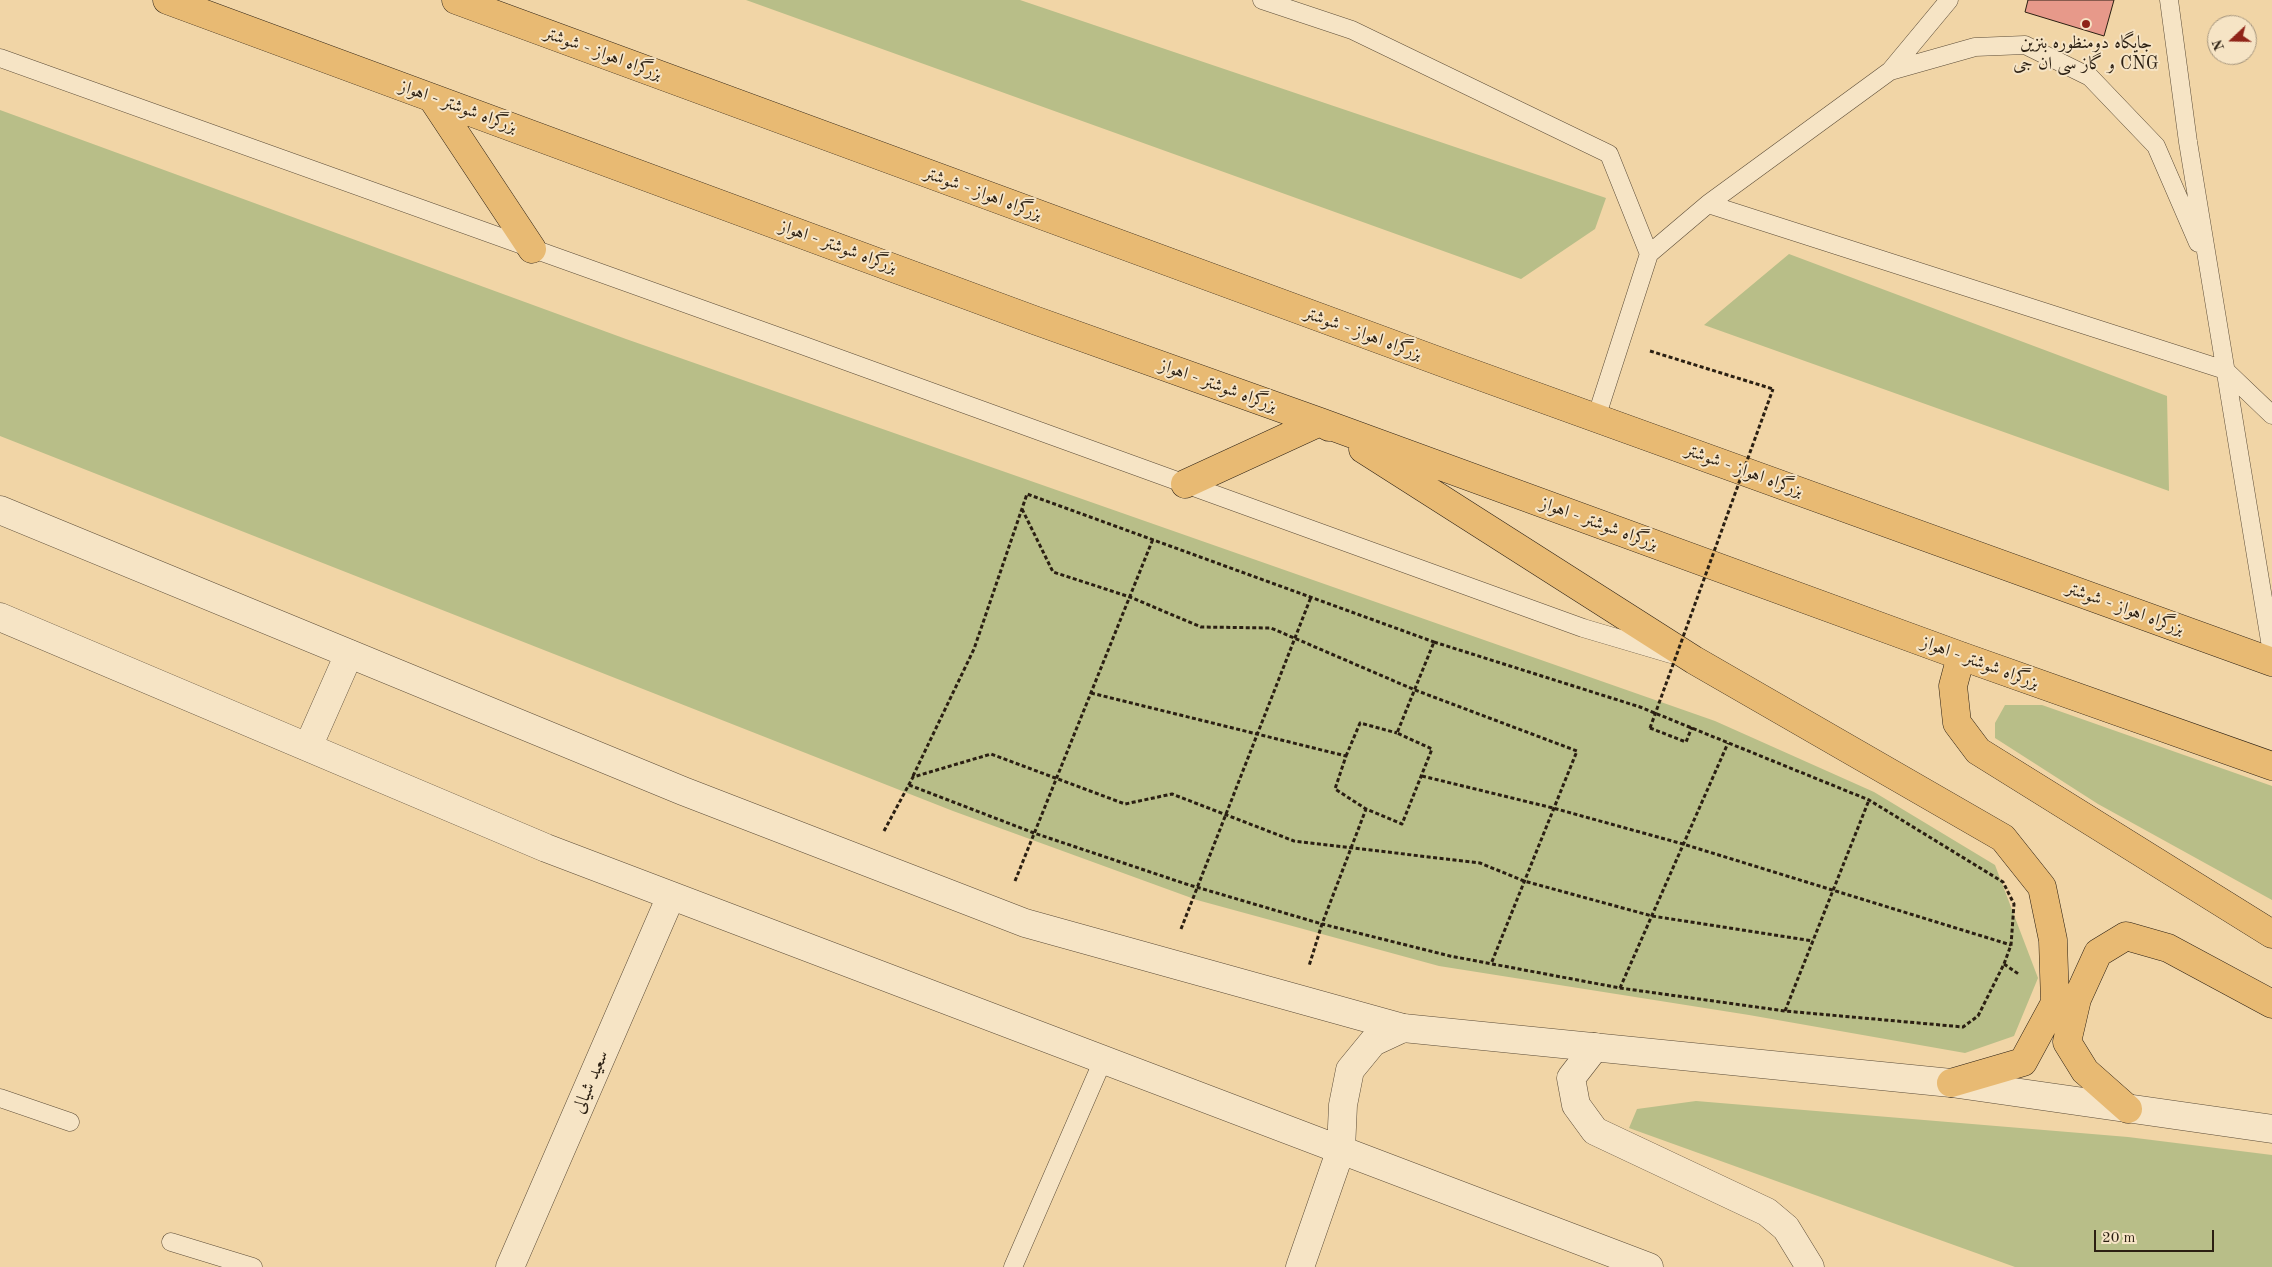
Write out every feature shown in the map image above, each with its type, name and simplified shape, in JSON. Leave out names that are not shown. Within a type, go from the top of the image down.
[{"type":"highway","name":"بزرگراه شوشتر - اهواز","points":[[167,0],[1034,320],[1320,422],[1961,656],[2272,766]]},
{"type":"highway","name":"بزرگراه اهواز - شوشتر","points":[[456,0],[1596,418],[2272,662]]},
{"type":"highway","points":[[432,98],[532,248]]},
{"type":"highway","points":[[1185,484],[1320,422],[1694,660],[2003,838],[2042,887],[2053,940],[2055,1003],[2023,1062],[1951,1083]]},
{"type":"highway","points":[[1961,656],[1954,686],[1957,723],[1978,751],[2272,934]]},
{"type":"highway","points":[[2128,1108],[2085,1071],[2067,1042],[2077,999],[2098,953],[2126,936],[2168,948],[2272,1004]]},
{"type":"street","points":[[0,510],[683,791],[1025,923],[1403,1028],[1951,1083],[2272,1129]]},
{"type":"street","points":[[2,621],[308,747],[546,848],[1648,1267]]},
{"type":"street","points":[[308,747],[349,654]]},
{"type":"street","name":"سعید شیالی","points":[[510,1267],[671,896]]},
{"type":"street","points":[[1300,1267],[1341,1149],[1343,1105],[1350,1070],[1373,1042],[1403,1028]]},
{"type":"street","points":[[1595,1047],[1571,1078],[1576,1105],[1595,1131],[1767,1212],[1786,1228],[1810,1267]]},
{"type":"lane","points":[[1262,0],[1352,30],[1609,154],[1648,254]]},
{"type":"lane","points":[[1596,418],[1648,254],[1708,204],[1890,71],[1949,0]]},
{"type":"lane","points":[[2170,0],[2188,142],[2272,653]]},
{"type":"lane","points":[[1890,71],[1975,47],[2024,45],[2090,76],[2156,146],[2208,266]]},
{"type":"lane","points":[[0,58],[1583,628],[1694,660]]},
{"type":"lane","points":[[1708,204],[2226,370],[2272,414]]},
{"type":"lane","points":[[1013,1267],[1103,1060]]},
{"type":"lane","points":[[0,1098],[70,1122]]},
{"type":"lane","points":[[171,1242],[252,1267]]},
{"type":"path","points":[[1621,342],[1773,389],[1650,728],[1686,742],[1692,727]]},
{"type":"path","points":[[868,863],[913,777],[974,649],[1027,494],[1434,642],[1640,707],[1869,800],[2003,882],[2014,904],[2011,945],[2004,964],[1978,1016],[1963,1027],[1785,1010],[1620,988],[1450,956],[1322,924],[1196,887],[1034,833],[909,785]]},
{"type":"path","points":[[1022,509],[1053,572],[1130,597],[1201,628],[1271,628],[1415,690],[1577,751],[1491,964]]},
{"type":"path","points":[[1002,914],[1153,539]]},
{"type":"path","points":[[1170,963],[1196,887],[1311,597]]},
{"type":"path","points":[[1397,734],[1434,642]]},
{"type":"path","points":[[1091,693],[1346,756]]},
{"type":"path","points":[[1360,723],[1397,734],[1432,750],[1402,824],[1366,809],[1335,789],[1346,756],[1360,723]]},
{"type":"path","points":[[1620,988],[1728,743]]},
{"type":"path","points":[[913,777],[991,754],[1125,804],[1172,794],[1294,841],[1480,863],[1524,881],[1652,916],[1813,941]]},
{"type":"path","points":[[1422,776],[1553,808],[1683,844],[2011,945]]},
{"type":"path","points":[[1785,1010],[1869,800]]},
{"type":"path","points":[[1299,998],[1322,924],[1366,809]]},
{"type":"green space","points":[[746,0],[1020,0],[1606,198],[1595,229],[1521,279]]},
{"type":"green space","points":[[0,110],[626,339],[1715,721],[1874,792],[1995,865],[2038,978],[2014,1036],[1965,1053],[1749,1015],[1439,966],[1197,900],[953,811],[0,436]]},
{"type":"green space","points":[[1789,254],[2167,396],[2169,491],[1704,325]]},
{"type":"green space","points":[[2005,705],[2042,705],[2272,786],[2272,900],[2098,804],[1995,738],[1995,723]]},
{"type":"green space","points":[[1696,1101],[2128,1137],[2272,1155],[2272,1267],[2015,1267],[1629,1128],[1637,1109]]},
{"type":"building","name":"جایگاه دومنظوره بنزین و گاز سی ان جی CNG","points":[[2028,0],[2114,0],[2104,36],[2025,12]]},
{"type":"place","name":"جایگاه دومنظوره بنزین و گاز سی ان جی CNG","points":[[2086,24]]}]
